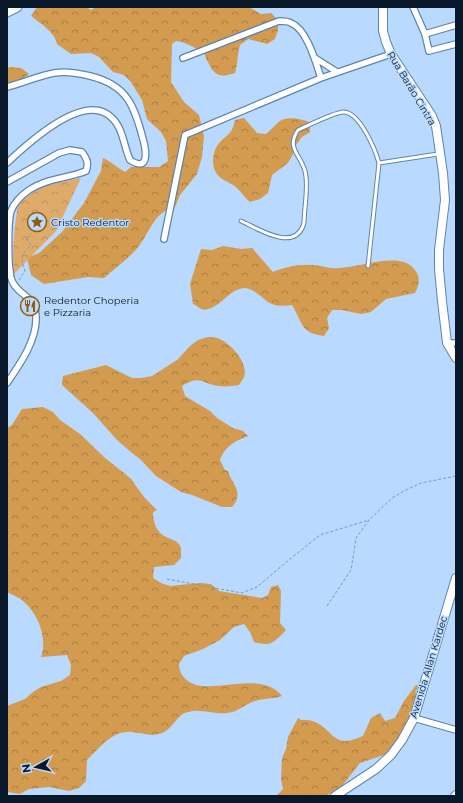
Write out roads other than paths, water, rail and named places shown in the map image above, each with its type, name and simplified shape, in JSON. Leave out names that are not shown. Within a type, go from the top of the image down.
[{"type":"main road","points":[[7,12],[17,7]]},
{"type":"street","name":"Rua Barão Cintra","points":[[383,7],[384,31],[390,54],[432,116],[436,126],[445,200],[439,269],[456,358]]},
{"type":"street","points":[[414,7],[425,34],[429,51],[456,44]]},
{"type":"street","points":[[183,58],[279,20],[292,23],[302,32],[315,58],[321,78]]},
{"type":"street","points":[[425,34],[456,25]]},
{"type":"street","points":[[164,239],[185,135],[321,78],[390,54]]},
{"type":"street","points":[[315,58],[337,72]]},
{"type":"street","points":[[7,87],[53,73],[67,72],[104,79],[119,89],[129,99],[137,114],[147,151],[144,162],[139,164],[130,160],[118,124],[112,117],[104,112],[92,110],[69,116],[48,129],[26,145],[7,163]]},
{"type":"street","points":[[7,182],[59,153],[70,150],[82,152],[87,158],[88,164],[86,171],[56,178],[40,184],[28,191],[16,201],[10,211],[8,261],[10,273],[15,285],[34,303],[36,318],[33,335],[27,351],[7,382]]},
{"type":"street","name":"Avenida Allan Kardec","points":[[335,796],[376,769],[391,755],[402,740],[414,718],[456,578]]},
{"type":"street","points":[[414,718],[456,730]]},
{"type":"lane","points":[[241,220],[278,237],[286,239],[297,234],[303,226],[307,184],[301,160],[294,152],[294,136],[298,130],[343,111],[351,113],[358,119],[376,152],[379,163],[368,266]]},
{"type":"lane","points":[[379,163],[440,154]]},
{"type":"place","name":"Cristo Redentor","points":[[37,222]]},
{"type":"place","name":"Redentor Choperia e Pizzaria","points":[[30,306]]}]
